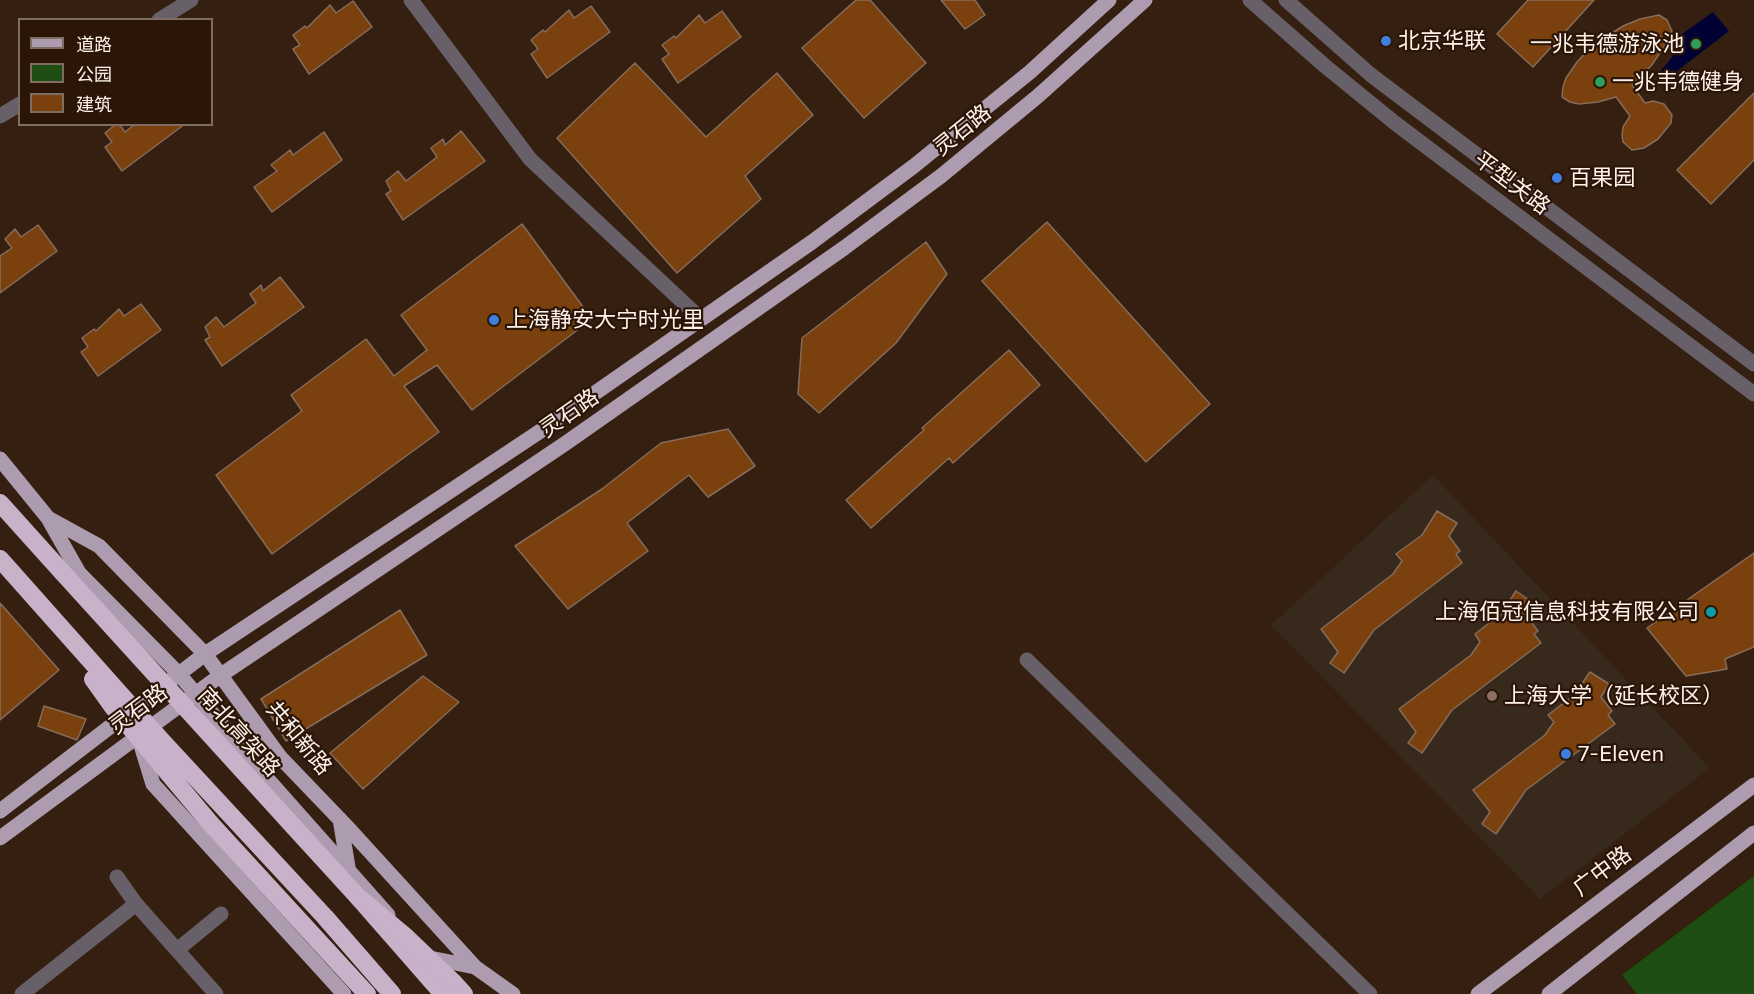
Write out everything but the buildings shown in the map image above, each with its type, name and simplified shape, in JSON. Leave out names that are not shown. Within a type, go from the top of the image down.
[{"type":"highway","name":"南北高架路","points":[[0,503],[358,897],[443,994]]},
{"type":"highway","points":[[0,558],[161,741],[325,917],[392,994]]},
{"type":"highway","points":[[36,599],[113,707],[210,823],[367,994]]},
{"type":"highway","points":[[358,897],[406,938],[464,994]]},
{"type":"main road","name":"灵石路","points":[[0,811],[205,654],[539,432],[812,242],[914,166],[1030,72],[1109,0]]},
{"type":"main road","name":"灵石路","points":[[0,838],[221,675],[566,443],[852,242],[941,176],[1038,96],[1145,0]]},
{"type":"main road","name":"共和新路","points":[[0,459],[48,518],[79,573],[179,674],[271,783],[348,867],[457,994]]},
{"type":"main road","name":"共和新路","points":[[48,518],[99,546],[205,654],[280,757],[340,819],[474,967],[513,994]]},
{"type":"main road","points":[[0,558],[44,607],[139,736],[172,758],[386,994]]},
{"type":"main road","points":[[139,736],[153,784],[344,994]]},
{"type":"main road","name":"广中路","points":[[1478,994],[1754,785]]},
{"type":"main road","points":[[340,819],[348,867]]},
{"type":"main road","points":[[1549,994],[1754,833]]},
{"type":"main road","points":[[424,956],[474,967]]},
{"type":"street","points":[[162,18],[191,0]]},
{"type":"street","points":[[411,0],[530,159],[701,319]]},
{"type":"street","name":"平型关路","points":[[1250,0],[1324,66],[1395,123],[1754,394]]},
{"type":"street","name":"平型关路","points":[[1286,0],[1371,75],[1754,364]]},
{"type":"street","points":[[0,116],[18,105]]},
{"type":"street","points":[[1027,660],[1370,994]]},
{"type":"street","points":[[117,877],[136,904],[216,994]]},
{"type":"street","points":[[22,994],[136,904]]},
{"type":"street","points":[[177,950],[221,914]]},
{"type":"shaded area","points":[[1713,12],[1729,31],[1664,81],[1658,74],[1670,60],[1682,34]]},
{"type":"shaded area","name":"上海大学（延长校区）","points":[[1433,475],[1710,768],[1540,899],[1271,625]]},
{"type":"green space","points":[[1754,876],[1754,994],[1637,994],[1622,975]]},
{"type":"place","name":"北京华联","points":[[1386,41]]},
{"type":"place","name":"一兆韦德游泳池","points":[[1696,44]]},
{"type":"place","name":"一兆韦德健身","points":[[1600,82]]},
{"type":"place","name":"百果园","points":[[1557,178]]},
{"type":"place","name":"上海静安大宁时光里","points":[[494,320]]},
{"type":"place","name":"上海佰冠信息科技有限公司","points":[[1711,612]]},
{"type":"place","name":"上海大学（延长校区）","points":[[1492,696]]},
{"type":"place","name":"7-Eleven","points":[[1566,754]]}]
